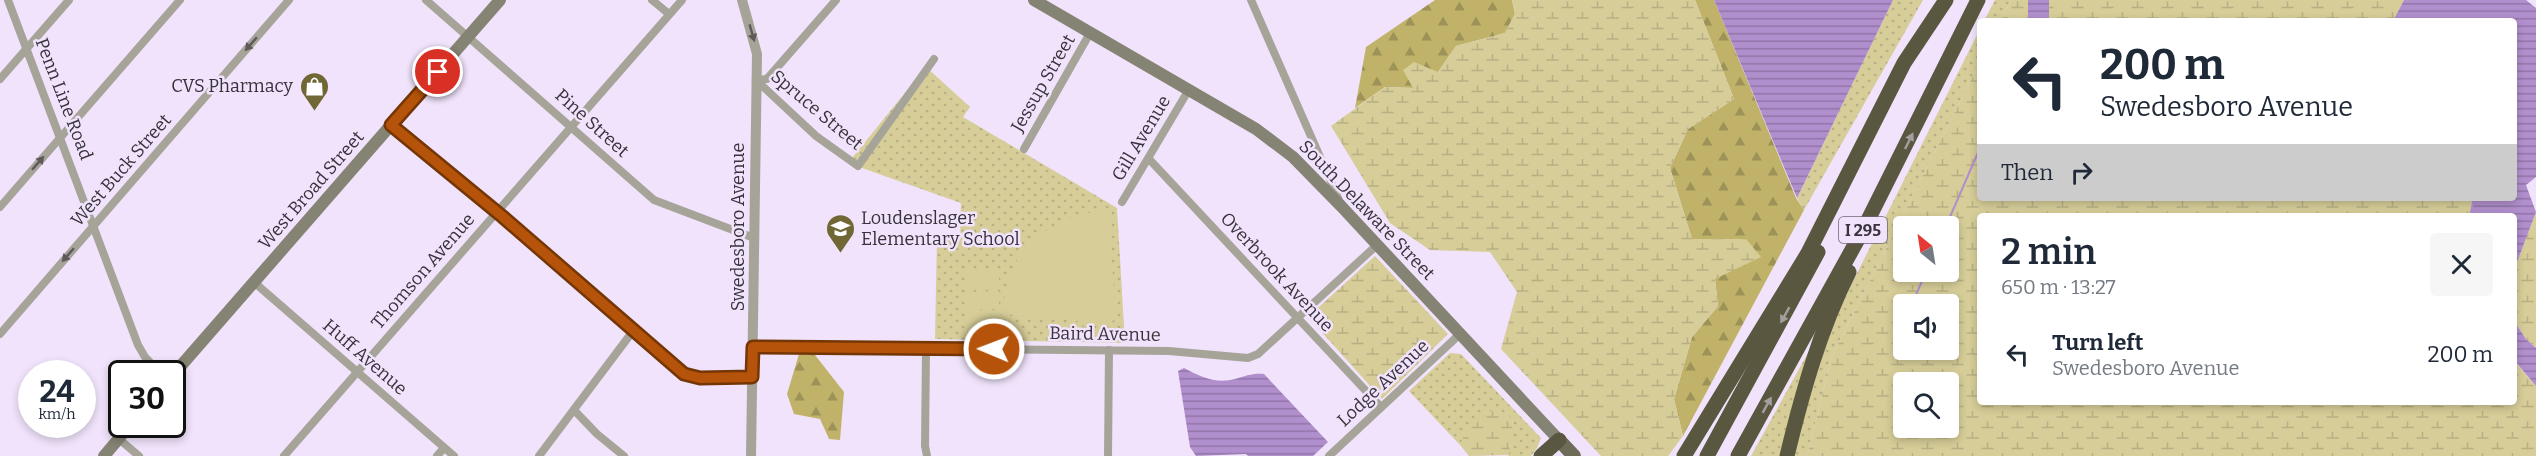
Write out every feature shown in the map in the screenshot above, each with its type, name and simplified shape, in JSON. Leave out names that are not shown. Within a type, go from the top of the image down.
[{"type":"highway","name":"I 295","points":[[1707,456],[1806,276],[1946,0]]},
{"type":"highway","points":[[1684,456],[1761,325],[1808,253],[1904,63],[1946,0]]},
{"type":"highway","name":"I 295","points":[[1738,456],[1897,165],[1978,0]]},
{"type":"highway","points":[[1787,456],[1799,406],[1822,338],[1847,276],[1884,204],[1897,165]]},
{"type":"highway","points":[[1541,456],[1558,440]]},
{"type":"main road","name":"West Broad Street","points":[[186,360],[500,0]]},
{"type":"main road","name":"South Delaware Street","points":[[1034,0],[1256,129],[1293,157],[1574,456]]},
{"type":"main road","points":[[104,456],[119,439]]},
{"type":"street","name":"Penn Line Road","points":[[8,0],[141,351],[149,360]]},
{"type":"street","points":[[0,79],[69,0]]},
{"type":"street","points":[[0,207],[180,0]]},
{"type":"street","name":"West Buck Street","points":[[0,334],[290,0]]},
{"type":"street","name":"Pine Street","points":[[426,0],[654,200],[754,238]]},
{"type":"street","points":[[652,0],[669,14]]},
{"type":"street","name":"Thomson Avenue","points":[[284,456],[682,0]]},
{"type":"street","name":"Swedesboro Avenue","points":[[742,0],[757,54],[751,456]]},
{"type":"street","points":[[756,81],[767,80],[836,0]]},
{"type":"street","points":[[1251,0],[1341,206]]},
{"type":"street","name":"Jessup Street","points":[[1024,149],[1090,33]]},
{"type":"street","name":"Spruce Street","points":[[756,81],[816,135],[858,166],[934,59]]},
{"type":"street","name":"Gill Avenue","points":[[1122,202],[1188,91]]},
{"type":"street","points":[[391,125],[497,212],[684,374],[700,378],[752,377]]},
{"type":"street","name":"Overbrook Avenue","points":[[1149,159],[1381,407]]},
{"type":"street","name":"Baird Avenue","points":[[753,347],[1169,351],[1248,358],[1258,354],[1377,245]]},
{"type":"street","name":"Huff Avenue","points":[[255,283],[454,456]]},
{"type":"street","points":[[539,456],[633,331]]},
{"type":"street","name":"Lodge Avenue","points":[[1329,456],[1460,334]]},
{"type":"street","points":[[926,349],[925,446],[927,456]]},
{"type":"street","points":[[1108,456],[1109,350]]},
{"type":"street","points":[[574,410],[624,456]]},
{"type":"street","points":[[119,439],[139,456]]},
{"type":"street","points":[[437,456],[444,448]]},
{"type":"green space","points":[[1435,0],[1512,0],[1515,14],[1505,33],[1456,46],[1438,72],[1414,88],[1385,87],[1355,108],[1366,47]]},
{"type":"green space","points":[[1512,0],[1695,0],[1734,99],[1688,129],[1670,168],[1692,239],[1746,239],[1761,257],[1715,279],[1718,306],[1692,337],[1674,399],[1683,436],[1668,456],[1601,456],[1501,349],[1517,292],[1490,252],[1430,250],[1390,223],[1331,126],[1385,87],[1413,88],[1403,70],[1414,62],[1438,72],[1456,46],[1505,33],[1515,14]]},
{"type":"green space","points":[[1695,0],[1714,0],[1796,198],[1804,210],[1683,436],[1674,399],[1692,337],[1718,306],[1715,279],[1746,239],[1692,239],[1670,168],[1688,129],[1734,99]]},
{"type":"green space","points":[[1893,0],[1923,0],[1804,210],[1797,198]]},
{"type":"green space","points":[[1995,0],[2011,0],[2002,18],[1986,18]]},
{"type":"green space","points":[[2011,0],[2028,0],[2028,18],[2002,18]]},
{"type":"green space","points":[[2049,0],[2404,0],[2395,18],[2049,18]]},
{"type":"green space","points":[[1977,35],[1977,68],[1902,216],[1893,216],[1893,235],[1832,356],[1807,456],[1792,456],[1805,403],[1834,319]]},
{"type":"green space","points":[[926,67],[970,107],[963,117],[1117,208],[1125,343],[935,339],[937,239],[960,240],[961,203],[848,163]]},
{"type":"green space","points":[[1977,68],[1977,201],[2472,201],[2471,213],[1977,213],[1977,405],[2517,405],[2517,364],[2536,386],[2536,456],[1807,456],[1832,356],[1893,235],[1893,282],[1959,282],[1959,216],[1902,216]]},
{"type":"green space","points":[[1108,209],[1116,318],[1109,324],[1003,314],[1005,291],[1011,271],[1033,240],[1066,220]]},
{"type":"green space","points":[[2536,212],[2536,348],[2526,339],[2517,326],[2517,262]]},
{"type":"green space","points":[[1375,256],[1448,334],[1382,399],[1308,317]]},
{"type":"green space","points":[[999,268],[999,287],[966,287],[965,269]]},
{"type":"green space","points":[[999,291],[999,309],[966,310],[966,292]]},
{"type":"green space","points":[[966,311],[1000,311],[1000,328],[966,329]]},
{"type":"green space","points":[[1809,351],[1782,456],[1751,456]]},
{"type":"green space","points":[[1450,353],[1461,354],[1541,438],[1531,456],[1508,456],[1513,419],[1466,433],[1460,445],[1409,391]]},
{"type":"green space","points":[[799,354],[815,355],[844,392],[840,440],[829,439],[820,419],[794,414],[787,394]]},
{"type":"green space","points":[[1495,407],[1513,419],[1509,455],[1469,456],[1460,445],[1465,433]]},
{"type":"shaded area","points":[[1714,0],[1893,0],[1797,198]]},
{"type":"shaded area","points":[[2028,0],[2049,0],[2049,18],[2028,18]]},
{"type":"shaded area","points":[[2404,0],[2526,0],[2536,8],[2536,177],[2526,185],[2536,212],[2517,262],[2517,213],[2471,213],[2472,201],[2517,201],[2517,18],[2395,18]]},
{"type":"shaded area","points":[[2517,326],[2526,339],[2536,348],[2536,386],[2517,364]]},
{"type":"shaded area","points":[[1184,368],[1203,377],[1221,381],[1252,374],[1264,374],[1328,442],[1313,456],[1248,456],[1246,454],[1196,456],[1190,447],[1178,371]]},
{"type":"waterway","points":[[1950,216],[1977,155]]},
{"type":"waterway","points":[[2471,213],[2473,204]]},
{"type":"waterway","points":[[1916,294],[1922,282]]},
{"type":"place","name":"CVS Pharmacy","points":[[314,112]]},
{"type":"place","name":"Loudenslager Elementary School","points":[[840,254]]},
{"type":"route","points":[[438,72],[391,125],[503,217],[684,374],[700,378],[752,377],[753,347],[994,349]]}]
